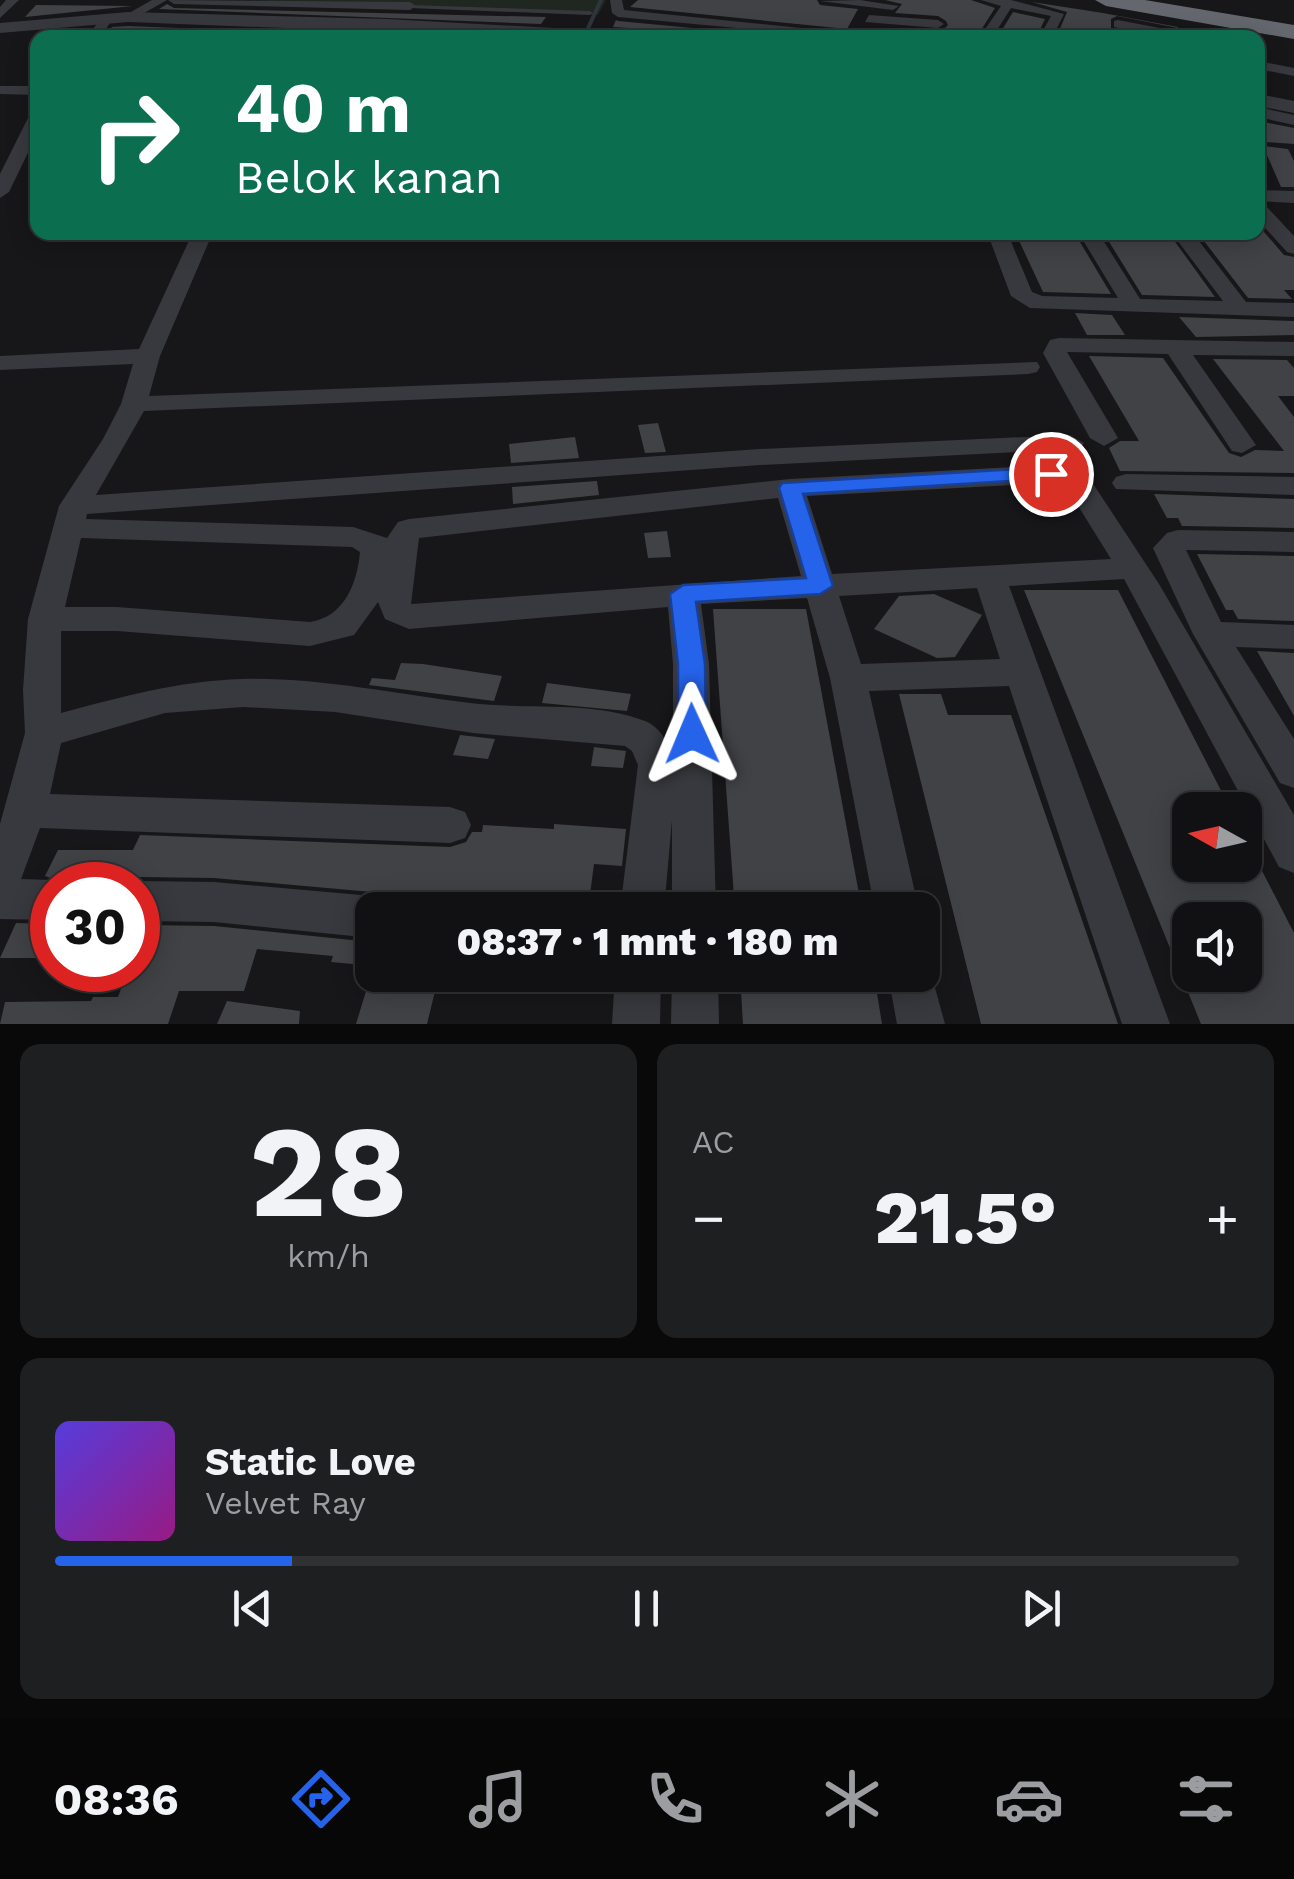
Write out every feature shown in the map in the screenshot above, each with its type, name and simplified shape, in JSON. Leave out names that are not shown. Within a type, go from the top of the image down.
[{"type":"highway","points":[[1106,0],[1294,29]]},
{"type":"highway","points":[[1132,0],[1294,29]]},
{"type":"street","points":[[0,14],[13,0]]},
{"type":"street","points":[[128,18],[162,0]]},
{"type":"street","points":[[174,0],[410,6]]},
{"type":"street","points":[[616,0],[616,13],[812,30]]},
{"type":"street","points":[[805,29],[827,0],[948,10],[933,30]]},
{"type":"street","points":[[987,0],[1018,3],[1059,15],[1050,30]]},
{"type":"street","points":[[993,30],[1018,3]]},
{"type":"street","points":[[693,21],[710,5]]},
{"type":"street","points":[[387,24],[410,6]]},
{"type":"street","points":[[747,25],[758,12]]},
{"type":"street","points":[[816,14],[938,24]]},
{"type":"street","points":[[0,28],[128,18],[500,30]]},
{"type":"street","points":[[98,30],[107,19]]},
{"type":"street","points":[[710,30],[715,23]]},
{"type":"street","points":[[1118,24],[1140,30]]},
{"type":"street","points":[[1265,51],[1294,57]]},
{"type":"street","points":[[1265,66],[1294,72]]},
{"type":"street","points":[[0,90],[30,91]]},
{"type":"street","points":[[1265,99],[1291,101]]},
{"type":"street","points":[[1265,114],[1294,120]]},
{"type":"street","points":[[0,192],[30,130]]},
{"type":"street","points":[[1265,200],[1294,198]]},
{"type":"street","points":[[1265,207],[1294,248]]},
{"type":"street","points":[[0,879],[26,810],[44,733],[45,619],[71,517],[118,439],[200,240]]},
{"type":"street","points":[[1000,240],[1022,296],[1052,305],[1294,310]]},
{"type":"street","points":[[1093,240],[1134,307]]},
{"type":"street","points":[[1187,240],[1240,309]]},
{"type":"street","points":[[1104,438],[1055,348],[1066,342],[1294,349]]},
{"type":"street","points":[[1175,346],[1242,445]]},
{"type":"street","points":[[0,364],[141,380],[1028,367]]},
{"type":"street","points":[[0,371],[104,366],[141,380]]},
{"type":"street","points":[[71,517],[760,456],[1070,442]]},
{"type":"street","points":[[1134,568],[683,594],[416,618],[402,615],[394,604],[401,537],[414,527],[790,488],[1058,474],[1078,482],[1134,568],[1294,854]]},
{"type":"street","points":[[1126,483],[1294,486]]},
{"type":"street","points":[[790,488],[848,678],[893,892]]},
{"type":"street","points":[[45,619],[117,619],[326,632],[354,614],[377,557],[374,543],[353,537],[71,517]]},
{"type":"street","points":[[1294,542],[1178,540],[1171,545],[1170,553],[1210,634],[1283,735],[1294,772]]},
{"type":"street","points":[[989,578],[1146,1024]]},
{"type":"street","points":[[683,594],[691,664],[694,892]]},
{"type":"street","points":[[1210,634],[1294,637]]},
{"type":"street","points":[[848,678],[1022,672]]},
{"type":"street","points":[[44,733],[165,699],[243,694],[335,698],[474,718],[603,726],[635,732],[647,741],[658,765],[644,892]]},
{"type":"street","points":[[26,810],[450,826]]},
{"type":"street","points":[[0,900],[30,900]]},
{"type":"street","points":[[160,901],[214,902],[355,915]]},
{"type":"street","points":[[636,1024],[637,992]]},
{"type":"street","points":[[695,992],[695,1024]]},
{"type":"street","points":[[914,992],[921,1024]]},
{"type":"lane","points":[[410,6],[590,13]]},
{"type":"shaded area","points":[[248,0],[606,0],[598,15]]},
{"type":"building","points":[[638,0],[817,0],[820,5],[858,9],[847,29],[630,7]]},
{"type":"building","points":[[885,0],[971,0],[995,8],[981,30],[943,30],[948,25],[938,16],[895,13],[902,4]]},
{"type":"building","points":[[1032,2],[1103,13],[1178,28],[1117,16],[1111,19],[1111,29],[1115,30],[1059,30],[1067,12]]},
{"type":"building","points":[[167,4],[174,8],[546,17],[541,24],[159,9]]},
{"type":"building","points":[[36,5],[133,6],[25,17]]},
{"type":"building","points":[[1013,12],[1045,19],[1040,30],[1002,30]]},
{"type":"building","points":[[616,20],[714,30],[649,30],[613,27]]},
{"type":"building","points":[[128,26],[231,30],[110,30]]},
{"type":"building","points":[[1265,122],[1294,128],[1294,144],[1265,142]]},
{"type":"building","points":[[1265,146],[1288,149],[1294,161],[1294,187],[1281,187]]},
{"type":"building","points":[[1265,233],[1284,255],[1294,257],[1294,290],[1284,290],[1292,299],[1248,298],[1203,240],[1265,240]]},
{"type":"building","points":[[1019,240],[1079,240],[1111,294],[1043,292]]},
{"type":"building","points":[[1108,240],[1174,240],[1215,297],[1142,295]]},
{"type":"building","points":[[1075,313],[1112,315],[1125,335],[1087,335]]},
{"type":"building","points":[[1179,317],[1294,321],[1294,335],[1196,337]]},
{"type":"building","points":[[1089,356],[1163,358],[1229,453],[1241,457],[1255,450],[1284,451],[1213,359],[1287,360],[1294,368],[1294,396],[1278,396],[1294,417],[1294,473],[1120,471],[1109,448],[1120,441],[1139,441]]},
{"type":"building","points":[[658,423],[666,452],[645,453],[638,425]]},
{"type":"building","points":[[575,437],[579,458],[511,463],[509,444]]},
{"type":"building","points":[[597,481],[599,495],[513,504],[512,487]]},
{"type":"building","points":[[1154,494],[1294,499],[1294,528],[1182,526],[1178,518],[1167,518]]},
{"type":"building","points":[[667,531],[671,557],[648,558],[644,533]]},
{"type":"building","points":[[1197,554],[1294,556],[1294,621],[1238,619],[1233,610],[1226,610]]},
{"type":"building","points":[[1024,590],[1118,590],[1222,792],[1172,792],[1172,882],[1262,882],[1262,871],[1294,933],[1294,1024],[1201,1024],[1188,992],[1262,992],[1262,902],[1172,902],[1172,953]]},
{"type":"building","points":[[934,594],[982,615],[955,657],[937,658],[874,629],[899,596]]},
{"type":"building","points":[[713,609],[806,609],[859,892],[734,892]]},
{"type":"building","points":[[1257,651],[1294,653],[1294,716]]},
{"type":"building","points":[[401,663],[502,676],[494,701],[369,685],[372,678],[395,680]]},
{"type":"building","points":[[547,683],[631,694],[627,711],[542,703]]},
{"type":"building","points":[[899,694],[941,694],[948,715],[1011,715],[1118,1024],[981,1024]]},
{"type":"building","points":[[460,735],[495,739],[488,759],[453,755]]},
{"type":"building","points":[[594,747],[626,751],[623,768],[591,766]]},
{"type":"building","points":[[554,824],[626,829],[622,866],[594,864],[590,892],[372,892],[214,878],[160,877],[160,862],[52,862],[58,850],[133,850],[140,835],[450,847],[466,842],[472,832],[482,832],[483,825],[554,829]]},
{"type":"building","points":[[16,923],[30,923],[30,958],[0,958]]},
{"type":"building","points":[[160,925],[214,926],[355,940],[355,964],[331,962],[333,956],[257,949],[244,991],[179,991],[168,1024],[0,1024],[5,1002],[118,997],[120,992],[160,992]]},
{"type":"building","points":[[366,992],[435,992],[427,1024],[356,1024]]},
{"type":"building","points":[[741,992],[877,992],[882,1024],[743,1024]]},
{"type":"building","points":[[227,1001],[300,1011],[299,1024],[217,1024]]},
{"type":"waterway","points":[[587,30],[601,0]]},
{"type":"route","points":[[692,734],[691,664],[683,594],[820,586],[790,488],[1051,474]]}]
